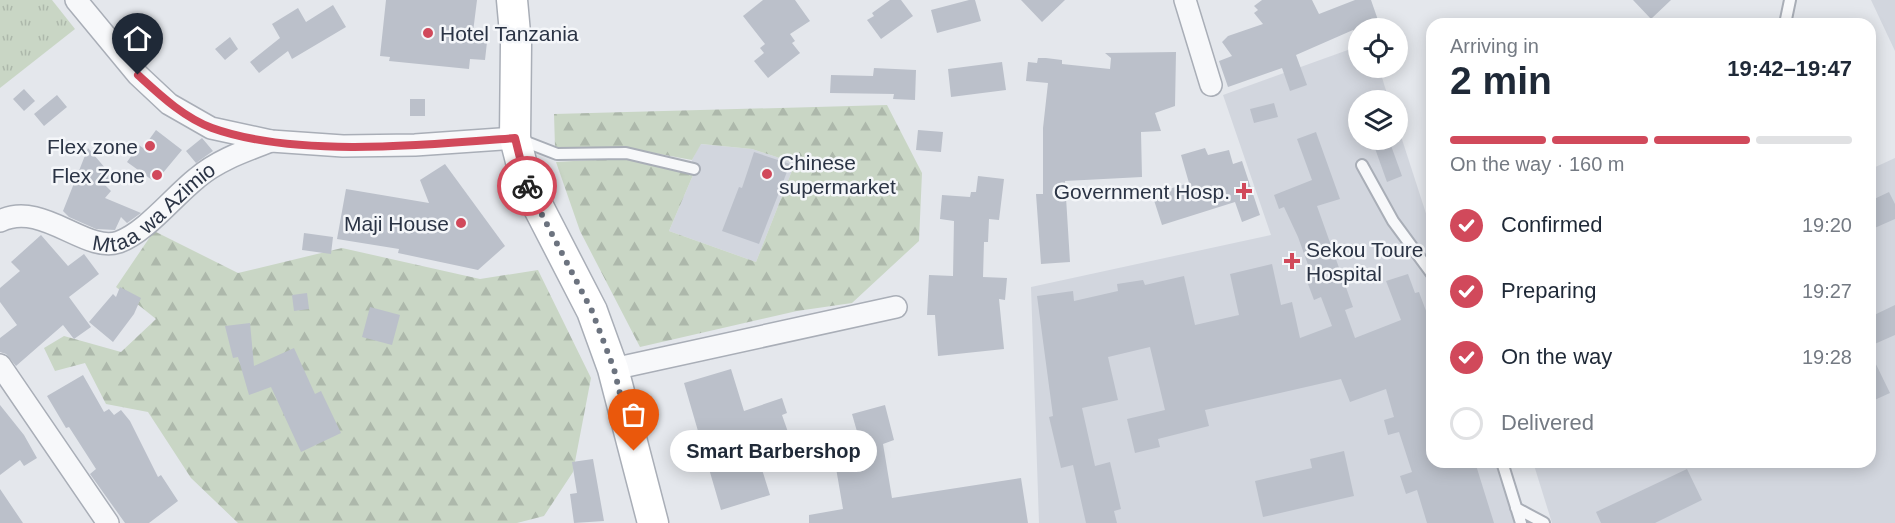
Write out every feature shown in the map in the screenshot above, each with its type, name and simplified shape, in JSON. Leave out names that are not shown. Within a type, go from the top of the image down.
[{"type":"main road","points":[[512,0],[516,44],[515,138],[527,185],[592,311],[614,369],[653,523]]},
{"type":"street","points":[[76,0],[138,75],[169,104],[211,128],[272,141],[343,146],[415,146],[515,138]]},
{"type":"street","points":[[1185,0],[1211,85]]},
{"type":"street","name":"Mtaa wa Azimio","points":[[0,221],[28,215],[94,241],[117,243],[136,232],[199,176],[233,155],[272,141]]},
{"type":"street","points":[[614,369],[896,307]]},
{"type":"street","points":[[0,365],[108,523]]},
{"type":"lane","points":[[1786,18],[1790,0]]},
{"type":"lane","points":[[515,138],[557,154],[626,153],[694,169]]},
{"type":"lane","points":[[1362,165],[1393,221],[1426,266]]},
{"type":"lane","points":[[1504,468],[1521,523]]},
{"type":"lane","points":[[1516,508],[1544,523]]},
{"type":"shaded area","points":[[1871,0],[1895,0],[1895,51]]},
{"type":"shaded area","name":"Sekou Toure Hospital","points":[[1348,50],[1348,78],[1382,78],[1386,90],[1348,90],[1348,150],[1405,150],[1426,213],[1426,468],[1510,468],[1528,523],[1039,523],[1031,287],[1271,235],[1223,95]]},
{"type":"shaded area","points":[[700,144],[752,149],[795,163],[756,262],[669,231],[693,175],[692,160]]},
{"type":"shaded area","points":[[1895,158],[1895,523],[1552,523],[1535,468],[1876,468],[1876,167]]},
{"type":"green space","points":[[0,0],[52,0],[75,29],[0,88]]},
{"type":"green space","points":[[887,105],[922,173],[919,241],[852,303],[797,311],[640,347],[580,231],[556,162],[628,158],[693,175],[669,231],[756,262],[795,163],[752,149],[701,144],[692,160],[627,148],[555,147],[554,114]]},
{"type":"green space","points":[[154,231],[238,273],[342,248],[480,279],[538,270],[591,378],[573,472],[544,516],[517,523],[238,523],[191,478],[148,412],[106,404],[85,363],[55,371],[44,348],[64,336],[121,352],[156,319],[116,287]]},
{"type":"building","name":"Hotel Tanzania","points":[[386,0],[477,0],[473,32],[488,33],[485,60],[470,59],[469,69],[389,61],[390,57],[380,56]]},
{"type":"building","points":[[763,0],[795,0],[810,21],[790,34],[795,41],[792,43],[800,53],[768,78],[754,61],[764,53],[760,48],[765,44],[743,16]]},
{"type":"building","points":[[890,0],[901,0],[913,16],[881,39],[867,20],[874,16],[872,13]]},
{"type":"building","points":[[975,0],[981,21],[937,33],[931,10]]},
{"type":"building","points":[[1021,0],[1065,0],[1042,22]]},
{"type":"building","points":[[1262,0],[1312,0],[1319,14],[1355,0],[1371,0],[1377,18],[1348,18],[1348,32],[1296,55],[1307,85],[1290,91],[1282,68],[1228,87],[1219,61],[1232,56],[1222,42],[1228,36],[1263,24],[1254,13],[1258,10],[1254,6]]},
{"type":"building","points":[[1633,0],[1671,0],[1652,18]]},
{"type":"building","points":[[333,5],[346,27],[292,59],[288,51],[259,73],[250,62],[280,38],[272,24],[298,8],[306,22]]},
{"type":"building","points":[[230,37],[238,49],[225,60],[215,49]]},
{"type":"building","points":[[1176,52],[1175,106],[1155,113],[1161,131],[1141,132],[1142,177],[1065,181],[1070,262],[1041,264],[1036,194],[1043,194],[1043,128],[1048,83],[1026,81],[1028,62],[1037,63],[1038,58],[1046,58],[1062,60],[1062,64],[1110,69],[1111,58],[1105,53]]},
{"type":"building","points":[[1002,62],[1006,90],[951,97],[948,69]]},
{"type":"building","points":[[874,68],[916,70],[915,100],[893,99],[894,94],[830,93],[831,75],[873,76]]},
{"type":"building","points":[[24,89],[35,101],[24,111],[13,99]]},
{"type":"building","points":[[57,95],[67,107],[44,126],[34,114]]},
{"type":"building","points":[[410,99],[425,99],[425,116],[410,116]]},
{"type":"building","points":[[1274,103],[1278,117],[1254,123],[1250,109]]},
{"type":"building","points":[[156,130],[182,150],[157,180],[152,180],[127,162],[139,145],[143,148]]},
{"type":"building","points":[[918,130],[943,132],[941,152],[916,150]]},
{"type":"building","points":[[1316,132],[1340,199],[1317,206],[1353,307],[1345,310],[1355,338],[1401,320],[1386,281],[1408,274],[1415,293],[1419,292],[1426,311],[1426,468],[1477,468],[1494,523],[1427,523],[1417,490],[1406,494],[1400,476],[1412,472],[1399,432],[1388,435],[1384,420],[1394,417],[1386,389],[1350,402],[1341,379],[1205,410],[1209,426],[1158,439],[1160,447],[1135,453],[1127,419],[1165,410],[1150,347],[1108,357],[1118,400],[1082,408],[1095,466],[1110,462],[1121,509],[1114,511],[1117,523],[1086,523],[1073,465],[1061,468],[1049,417],[1053,416],[1037,296],[1073,291],[1074,301],[1118,291],[1117,284],[1143,280],[1145,285],[1184,276],[1195,325],[1239,315],[1230,274],[1272,264],[1281,305],[1292,302],[1300,338],[1332,326],[1321,297],[1314,300],[1305,276],[1311,273],[1298,237],[1284,207],[1279,209],[1274,195],[1312,180],[1297,139]]},
{"type":"building","points":[[202,138],[213,151],[196,163],[186,151]]},
{"type":"building","points":[[88,148],[112,176],[105,185],[111,191],[105,198],[141,213],[127,223],[121,217],[115,230],[96,229],[69,217],[63,211]]},
{"type":"building","points":[[1205,148],[1208,155],[1229,150],[1233,164],[1242,161],[1260,215],[1242,222],[1235,202],[1162,225],[1152,194],[1189,183],[1181,155]]},
{"type":"building","points":[[1376,150],[1393,150],[1402,176],[1387,182]]},
{"type":"building","points":[[754,152],[790,164],[759,244],[722,231],[739,187],[742,188]]},
{"type":"building","points":[[445,164],[505,246],[478,270],[398,253],[399,249],[337,239],[346,189],[429,203],[420,180]]},
{"type":"building","points":[[978,176],[1004,179],[999,220],[989,219],[988,242],[984,242],[983,277],[1007,278],[1005,300],[999,299],[1004,349],[938,356],[935,315],[927,315],[929,275],[953,276],[954,221],[940,219],[942,195],[970,197],[971,192],[976,192]]},
{"type":"building","points":[[1889,192],[1895,204],[1895,219],[1876,227],[1876,198]]},
{"type":"building","name":"Maji House","points":[[304,233],[333,237],[331,254],[302,250]]},
{"type":"building","points":[[41,235],[68,266],[84,254],[99,274],[69,297],[91,327],[74,339],[63,325],[16,366],[6,354],[0,352],[0,338],[17,325],[0,302],[0,288],[20,271],[11,262]]},
{"type":"building","points":[[120,287],[141,298],[134,314],[113,342],[89,322],[113,294],[116,297]]},
{"type":"building","points":[[307,293],[309,309],[294,311],[292,295]]},
{"type":"building","points":[[1895,305],[1895,335],[1876,343],[1876,314]]},
{"type":"building","points":[[370,307],[400,315],[392,345],[362,337]]},
{"type":"building","points":[[250,323],[254,366],[294,348],[315,394],[321,391],[341,433],[301,452],[271,387],[249,395],[238,357],[233,358],[225,326]]},
{"type":"building","points":[[1876,364],[1890,393],[1876,399]]},
{"type":"building","points":[[731,369],[744,411],[782,398],[787,413],[782,415],[788,432],[754,444],[770,495],[721,510],[684,383]]},
{"type":"building","points":[[83,375],[104,412],[109,409],[114,415],[121,410],[130,421],[158,477],[161,475],[178,501],[149,523],[125,523],[90,474],[96,469],[69,427],[66,428],[47,396]]},
{"type":"building","points":[[0,405],[24,435],[37,458],[24,466],[20,460],[0,475]]},
{"type":"building","points":[[885,405],[894,440],[883,444],[892,498],[1021,478],[1028,523],[809,523],[809,515],[843,509],[836,468],[866,463],[852,414]]},
{"type":"building","points":[[1344,451],[1354,496],[1263,517],[1255,481],[1312,468],[1310,459]]},
{"type":"building","points":[[593,459],[604,521],[574,523],[570,494],[577,493],[572,462]]},
{"type":"building","points":[[1687,469],[1702,500],[1655,523],[1601,523],[1596,512]]},
{"type":"building","points":[[0,489],[23,523],[0,523]]},
{"type":"way so far","points":[[527,186],[592,311],[614,369],[634,451]]},
{"type":"place","name":"Hotel Tanzania","points":[[428,33]]},
{"type":"place","name":"Flex zone","points":[[150,146]]},
{"type":"place","name":"Chinese supermarket","points":[[767,174]]},
{"type":"place","name":"Flex Zone","points":[[157,175]]},
{"type":"place","name":"Government Hosp.","points":[[1244,191]]},
{"type":"place","name":"Maji House","points":[[461,223]]},
{"type":"place","name":"Sekou Toure Hospital","points":[[1292,261]]},
{"type":"place","name":"Smart Barbershop","points":[[634,451]]},
{"type":"route","points":[[138,75],[169,104],[211,128],[272,141],[343,146],[415,146],[515,138],[527,186]]}]
